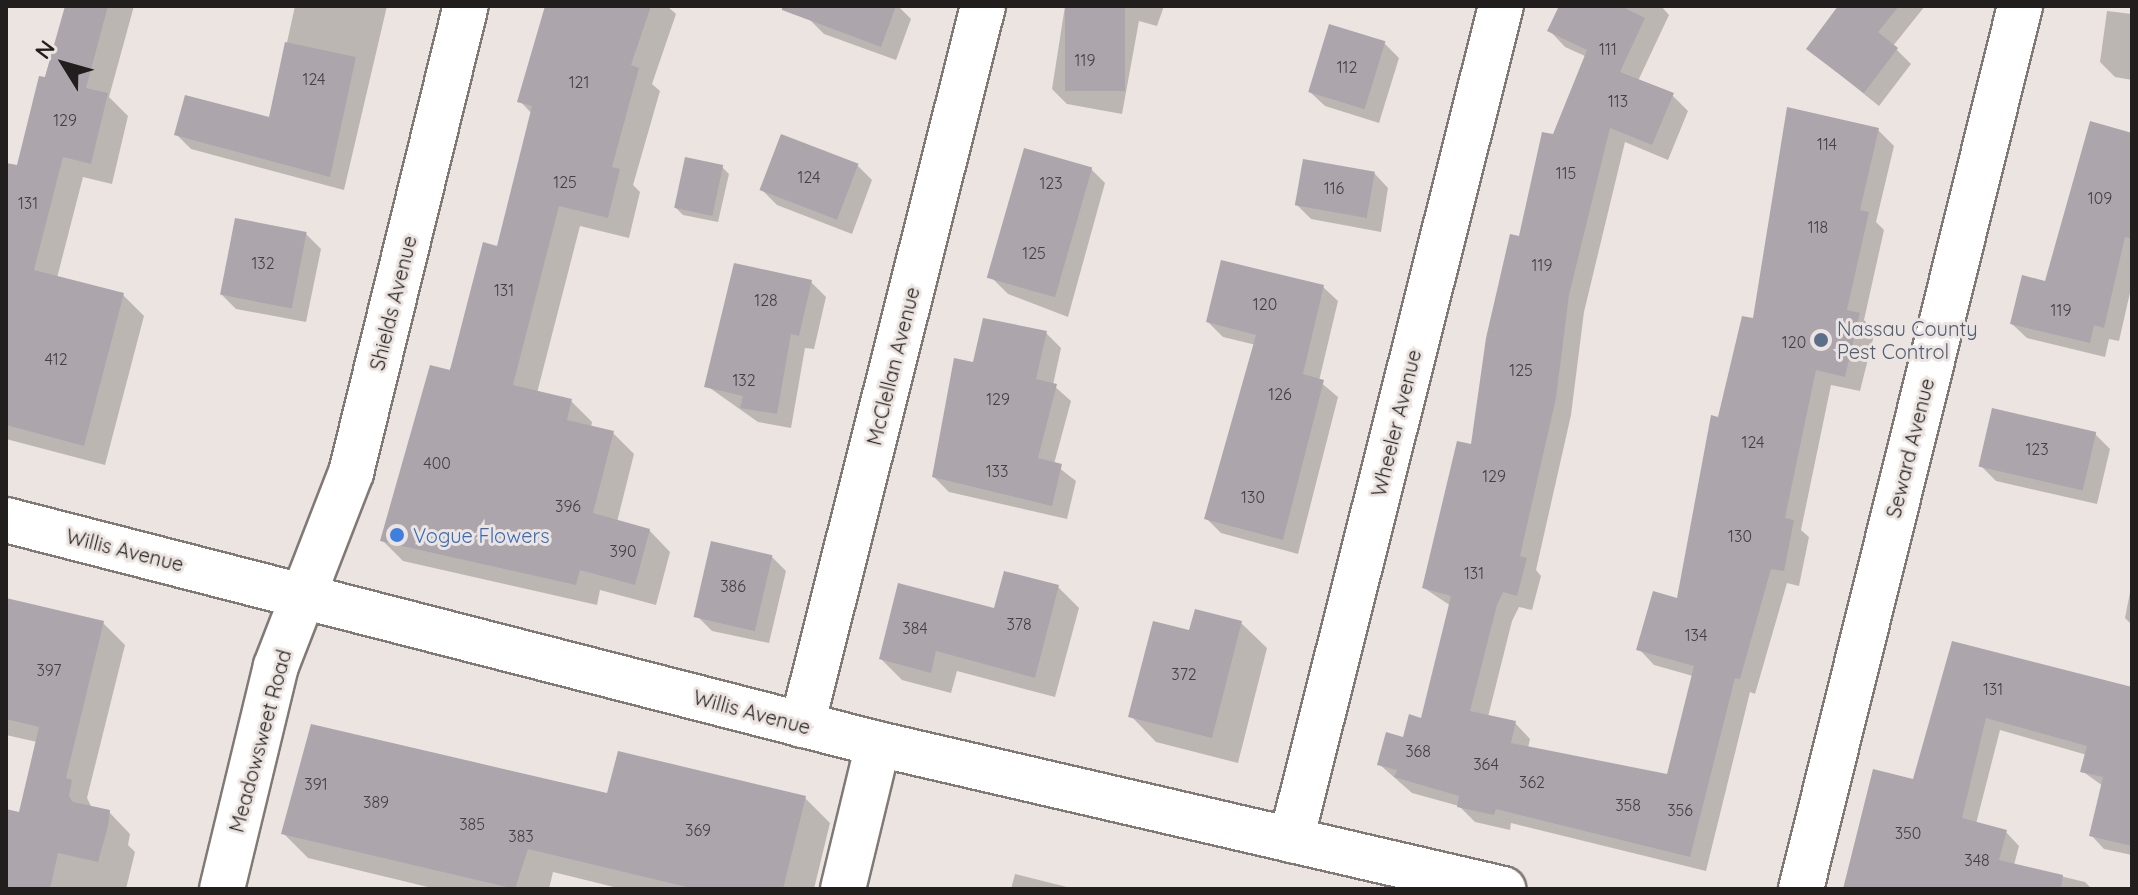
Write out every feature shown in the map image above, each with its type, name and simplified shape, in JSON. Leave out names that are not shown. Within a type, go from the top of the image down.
[{"type":"street","name":"Shields Avenue","points":[[307,596],[351,473],[466,6]]},
{"type":"street","name":"McClellan Avenue","points":[[802,725],[983,6]]},
{"type":"street","name":"Wheeler Avenue","points":[[1291,840],[1501,6]]},
{"type":"street","name":"Seward Avenue","points":[[1801,889],[2020,6]]},
{"type":"street","name":"Willis Avenue","points":[[6,520],[878,744],[1481,887]]},
{"type":"street","name":"Meadowsweet Road","points":[[222,889],[276,666],[307,596]]},
{"type":"street","points":[[843,889],[878,744]]},
{"type":"building","points":[[65,6],[108,6],[86,88],[108,93],[91,164],[63,157],[34,270],[124,293],[84,446],[6,425],[6,163],[17,165],[39,76],[45,77]]},
{"type":"building","points":[[545,6],[651,6],[631,65],[639,68],[612,167],[620,169],[608,218],[559,206],[513,385],[572,399],[567,420],[614,431],[593,513],[650,529],[635,585],[580,570],[576,585],[380,541],[430,365],[450,370],[483,242],[497,246],[532,106],[517,102]]},
{"type":"building","points":[[782,6],[896,6],[881,47],[782,10]]},
{"type":"building","points":[[1065,6],[1125,6],[1125,91],[1065,91]]},
{"type":"building","points":[[1559,6],[1621,6],[1645,18],[1620,72],[1674,93],[1652,145],[1610,128],[1569,295],[1556,398],[1520,556],[1527,558],[1517,596],[1503,592],[1497,605],[1470,711],[1516,721],[1511,743],[1667,774],[1694,666],[1636,650],[1653,591],[1677,598],[1711,415],[1718,417],[1742,316],[1753,318],[1787,107],[1879,128],[1860,210],[1869,212],[1847,310],[1860,313],[1845,377],[1816,370],[1785,518],[1794,520],[1784,571],[1771,569],[1740,679],[1735,678],[1690,857],[1496,809],[1494,815],[1457,807],[1459,796],[1394,777],[1397,770],[1377,765],[1386,732],[1403,737],[1409,714],[1421,718],[1451,596],[1422,588],[1457,441],[1471,444],[1486,338],[1510,234],[1519,236],[1542,132],[1553,134],[1587,50],[1547,31]]},
{"type":"building","points":[[1838,6],[1899,6],[1878,32],[1898,48],[1864,93],[1806,49]]},
{"type":"building","points":[[1329,24],[1385,41],[1365,109],[1308,92]]},
{"type":"building","points":[[285,42],[356,57],[330,177],[174,135],[185,95],[269,117]]},
{"type":"building","points":[[2090,121],[2132,133],[2132,239],[2125,237],[2104,328],[2094,325],[2090,343],[2010,324],[2022,275],[2045,281]]},
{"type":"building","points":[[781,134],[858,164],[837,220],[759,190]]},
{"type":"building","points":[[1024,148],[1092,168],[1055,297],[987,278]]},
{"type":"building","points":[[685,157],[723,165],[712,216],[674,208]]},
{"type":"building","points":[[1303,159],[1375,172],[1367,218],[1295,205]]},
{"type":"building","points":[[235,218],[307,232],[292,308],[220,295]]},
{"type":"building","points":[[1221,260],[1324,285],[1303,374],[1324,380],[1283,540],[1204,519],[1256,335],[1206,322]]},
{"type":"building","points":[[734,263],[812,280],[799,336],[791,334],[777,414],[740,408],[743,396],[704,387]]},
{"type":"building","points":[[983,318],[1047,331],[1036,379],[1057,384],[1038,458],[1062,464],[1052,506],[932,477],[954,358],[973,362]]},
{"type":"building","points":[[1992,408],[2096,432],[2083,491],[1979,466]]},
{"type":"building","points":[[711,541],[772,555],[755,631],[693,617]]},
{"type":"building","points":[[1004,571],[1059,585],[1035,678],[936,651],[931,673],[879,659],[898,583],[994,608]]},
{"type":"building","points":[[6,598],[104,621],[66,778],[72,780],[69,796],[73,802],[110,810],[108,826],[98,862],[58,853],[50,889],[6,889],[6,809],[19,812],[39,727],[6,719]]},
{"type":"building","points":[[1195,609],[1242,621],[1212,738],[1128,717],[1153,621],[1189,630]]},
{"type":"building","points":[[1952,641],[2132,687],[2132,846],[2089,836],[2103,777],[2080,772],[2087,746],[1986,718],[1962,818],[2007,830],[1999,860],[2063,875],[2061,889],[1843,889],[1873,769],[1913,779]]},
{"type":"building","points":[[311,724],[607,793],[618,751],[806,796],[783,889],[695,889],[528,849],[515,889],[281,834]]},
{"type":"place","name":"Nassau County Pest Control","points":[[1821,340]]},
{"type":"place","name":"Vogue Flowers","points":[[397,535]]}]
